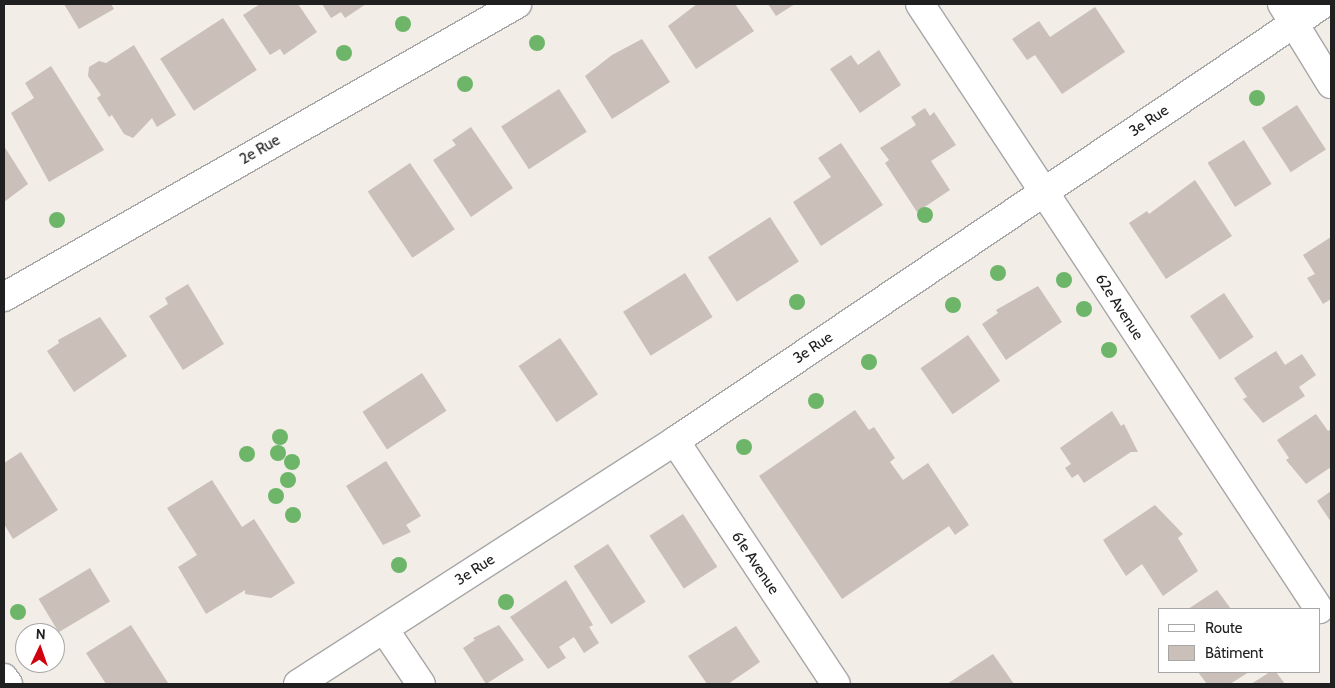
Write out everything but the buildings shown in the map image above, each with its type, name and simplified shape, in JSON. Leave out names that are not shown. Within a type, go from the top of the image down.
[{"type":"street","name":"2e Rue","points":[[4,297],[517,4]]},
{"type":"street","name":"62e Avenue","points":[[920,4],[1318,608]]},
{"type":"street","name":"3e Rue","points":[[298,684],[674,441],[1043,192],[1288,13],[1323,4]]},
{"type":"street","points":[[1288,13],[1331,84]]},
{"type":"street","name":"61e Avenue","points":[[674,441],[836,684]]},
{"type":"street","name":"62e Avenue","points":[[1320,611],[1331,629]]},
{"type":"street","points":[[384,629],[421,684]]},
{"type":"street","points":[[4,678],[8,684]]}]
